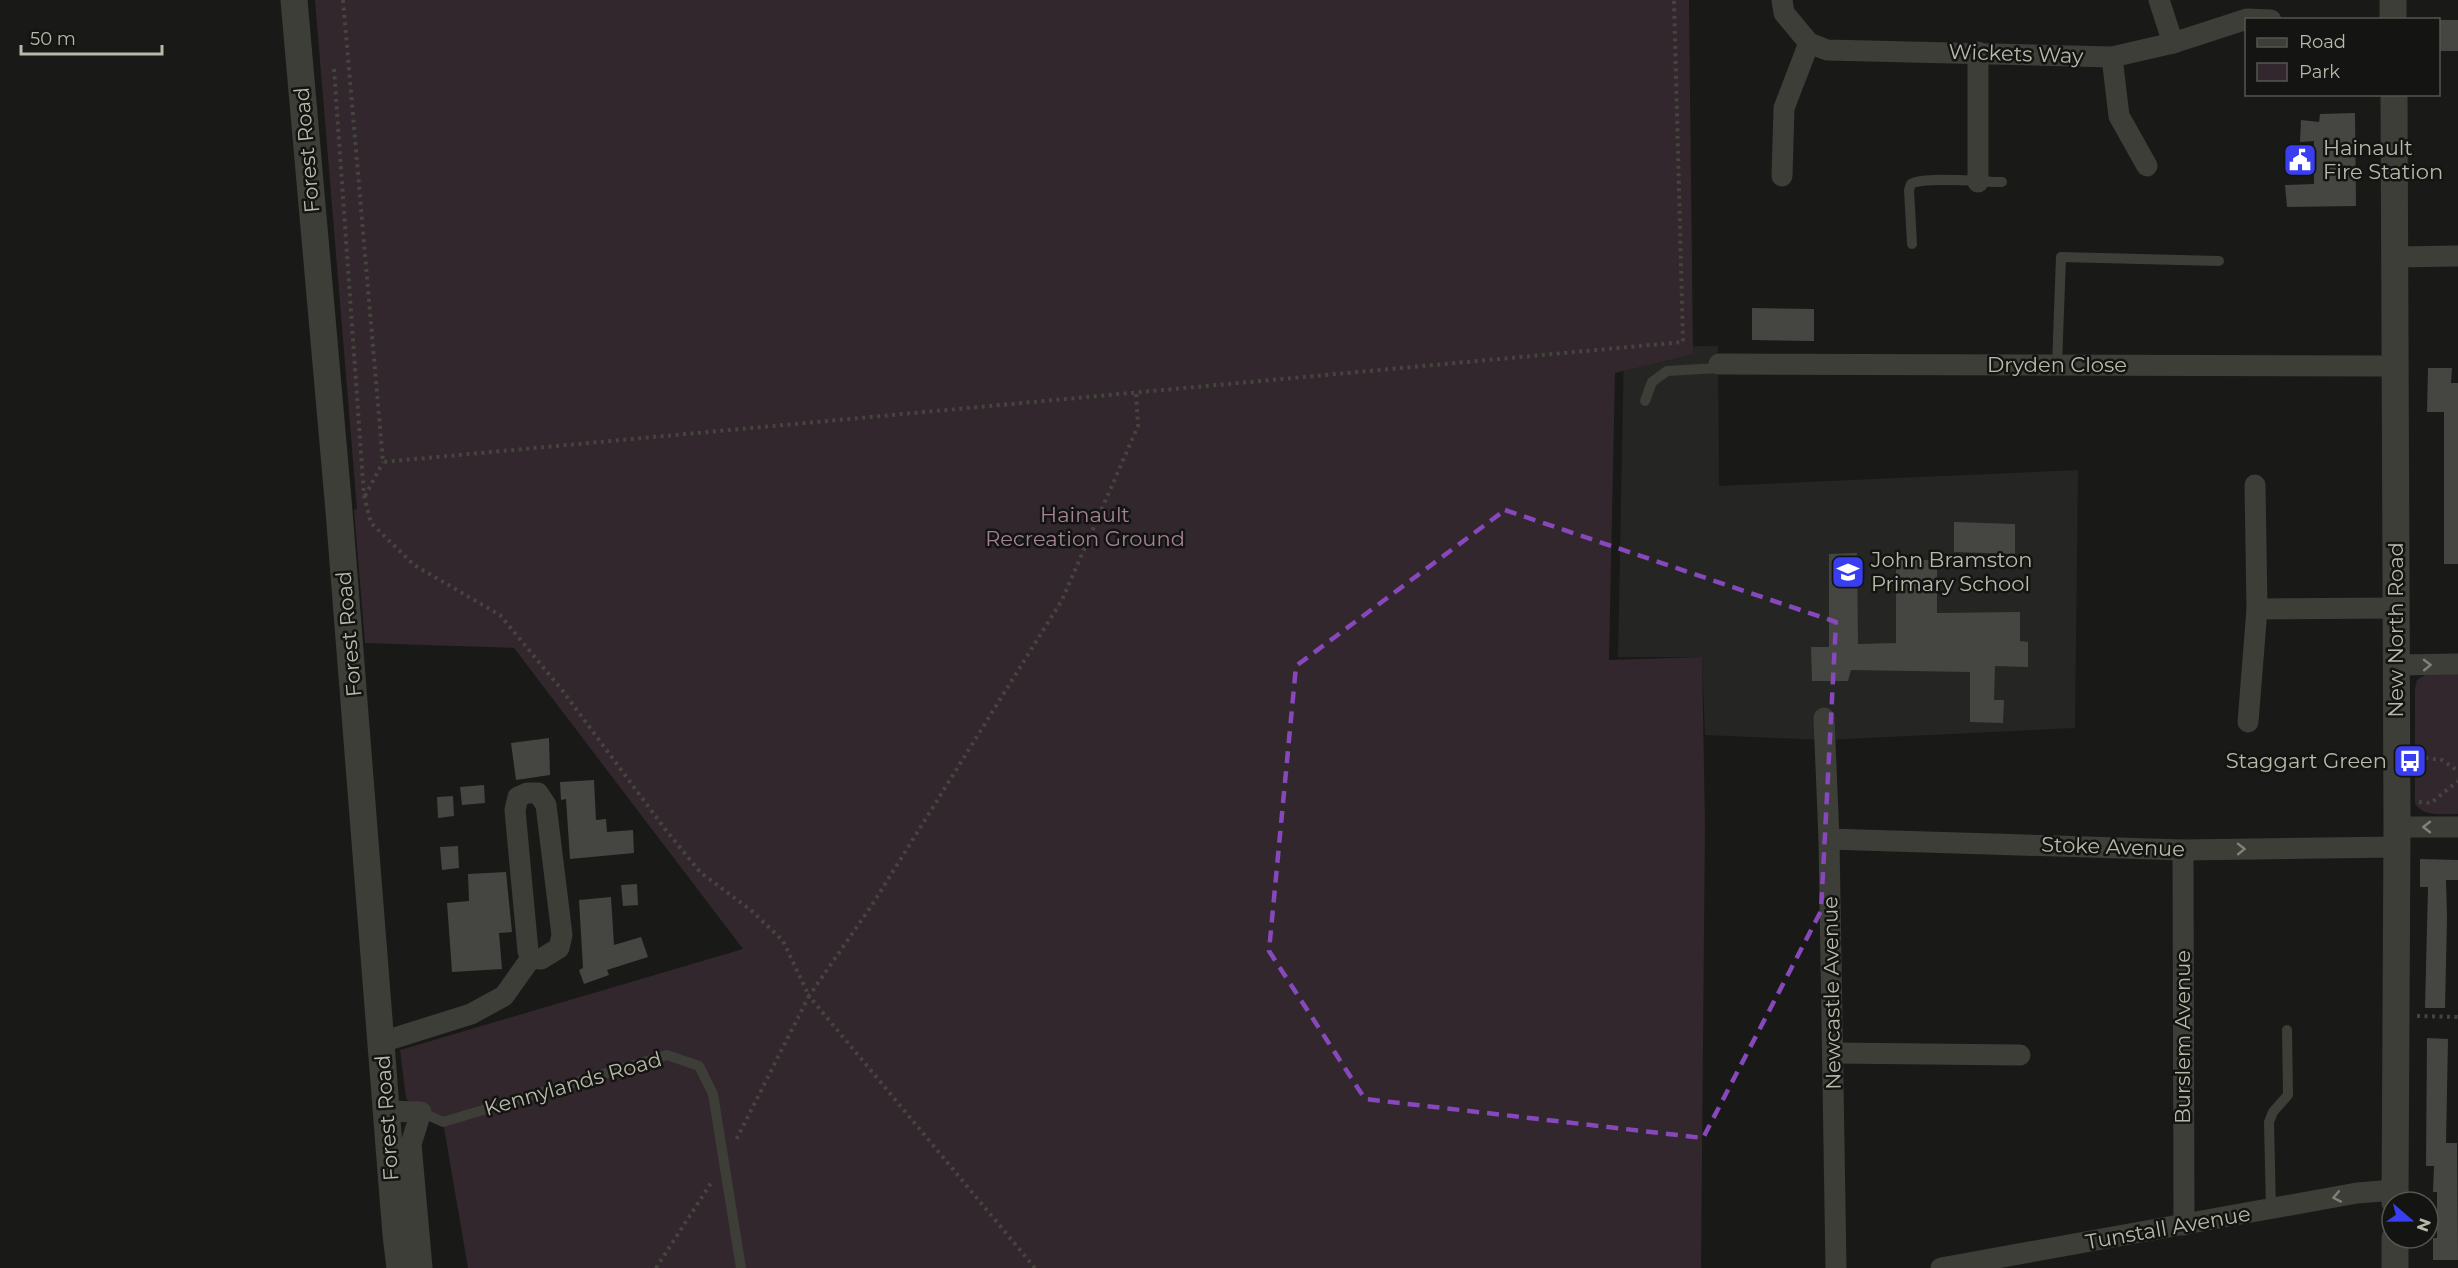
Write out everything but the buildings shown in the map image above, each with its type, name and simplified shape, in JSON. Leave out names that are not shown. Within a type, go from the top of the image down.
[{"type":"street","name":"Forest Road","points":[[294,0],[400,1268]]},
{"type":"street","points":[[1782,0],[1784,13],[1809,44],[1784,108],[1782,176]]},
{"type":"street","points":[[2159,0],[2173,43]]},
{"type":"street","points":[[2393,0],[2393,18]]},
{"type":"street","name":"Wickets Way","points":[[1809,44],[1827,50],[2112,57],[2173,43],[2245,20]]},
{"type":"street","points":[[1977,52],[1978,182]]},
{"type":"street","points":[[2112,57],[2119,116],[2147,166]]},
{"type":"street","name":"New North Road","points":[[2394,96],[2397,825],[2395,1190]]},
{"type":"street","points":[[2395,257],[2458,256]]},
{"type":"street","name":"Dryden Close","points":[[1719,364],[2396,366]]},
{"type":"street","points":[[2248,722],[2257,609],[2255,484]]},
{"type":"street","points":[[2257,609],[2396,608]]},
{"type":"street","points":[[2396,665],[2458,664]]},
{"type":"street","name":"Newcastle Avenue","points":[[1824,718],[1829,839],[1836,1268]]},
{"type":"street","points":[[527,793],[538,793],[546,805],[562,935],[559,948],[541,959],[531,957],[528,951],[515,810],[518,797],[527,793]]},
{"type":"street","points":[[2397,825],[2458,827]]},
{"type":"street","name":"Stoke Avenue","points":[[1829,839],[2182,850],[2397,825]]},
{"type":"street","name":"Burslem Avenue","points":[[2182,850],[2184,1225]]},
{"type":"street","points":[[381,1042],[471,1014],[504,996],[531,957]]},
{"type":"street","points":[[1833,1053],[2020,1055]]},
{"type":"street","name":"Kennylands Road","points":[[386,1111],[421,1112]]},
{"type":"street","points":[[421,1112],[411,1144],[422,1268]]},
{"type":"street","name":"Tunstall Avenue","points":[[1941,1268],[2357,1193],[2380,1195]]},
{"type":"street","points":[[2395,1250],[2395,1268]]},
{"type":"lane","points":[[1912,244],[1909,190],[1911,184],[1916,181],[2001,182]]},
{"type":"lane","points":[[2057,365],[2061,257],[2219,261]]},
{"type":"lane","points":[[1645,402],[1652,382],[1667,371],[1718,368],[1719,364]]},
{"type":"lane","points":[[2271,1209],[2270,1122],[2273,1112],[2288,1095],[2287,1030]]},
{"type":"lane","name":"Kennylands Road","points":[[421,1112],[443,1122],[667,1055],[699,1066],[713,1094],[741,1268]]},
{"type":"path","points":[[343,0],[383,462],[364,496]]},
{"type":"path","points":[[383,462],[1683,342],[1674,0]]},
{"type":"path","points":[[334,69],[364,496],[371,523],[414,565],[500,615],[562,690],[665,829],[700,872],[752,911],[783,941],[809,996],[1035,1268]]},
{"type":"path","points":[[656,1268],[724,1163],[809,996],[872,905],[1062,600],[1138,426],[1136,393]]},
{"type":"path","points":[[2396,755],[2442,760],[2458,771]]},
{"type":"path","points":[[2397,825],[2458,781]]},
{"type":"path","points":[[2395,1016],[2458,1017]]},
{"type":"highlighted area","points":[[1505,510],[1836,622],[1821,911],[1703,1138],[1365,1099],[1269,951],[1296,666]]},
{"type":"shaded area","name":"John Bramston Primary School","points":[[1718,346],[1719,486],[2078,470],[2075,728],[1825,740],[1705,735],[1702,657],[1618,657],[1624,347]]},
{"type":"green space","name":"Hainault Recreation Ground","points":[[315,0],[1689,0],[1693,354],[1615,373],[1609,660],[1702,657],[1705,824],[1701,1268],[468,1268],[443,1122],[415,1109],[406,1098],[400,1050],[743,949],[514,648],[365,643],[354,510],[357,509]]},
{"type":"green space","points":[[2433,670],[2458,671],[2458,814],[2429,813],[2415,804],[2415,689],[2417,680]]},
{"type":"place","name":"Hainault Fire Station","points":[[2300,160]]},
{"type":"place","name":"John Bramston Primary School","points":[[1848,572]]},
{"type":"place","name":"Staggart Green","points":[[2410,761]]}]
